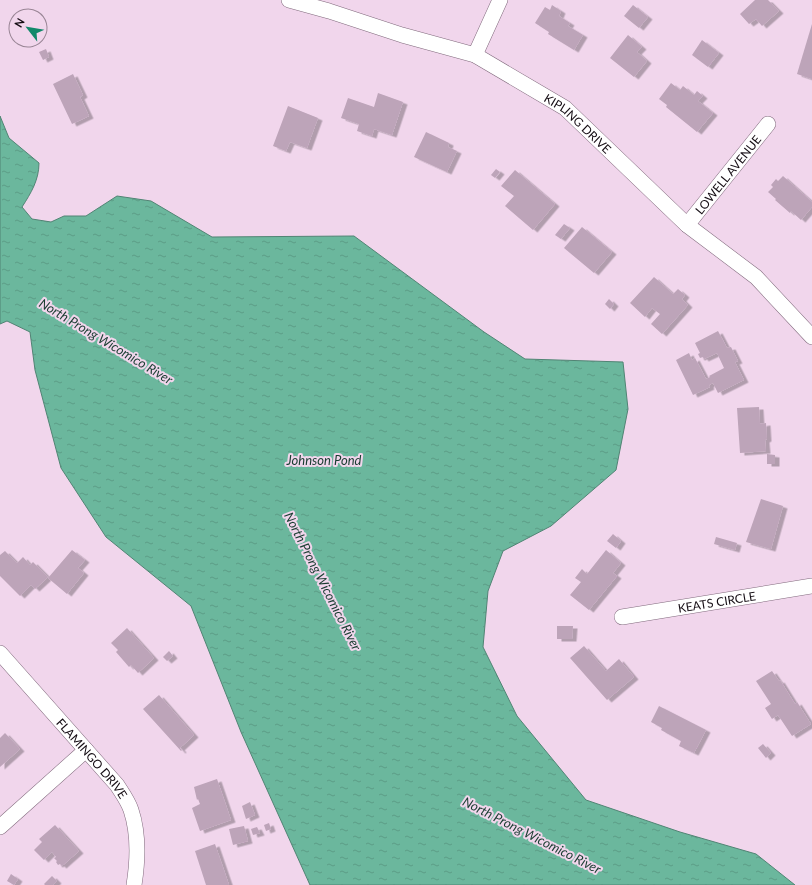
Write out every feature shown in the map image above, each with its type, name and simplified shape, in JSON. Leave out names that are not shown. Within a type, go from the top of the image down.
[{"type":"street","name":"KIPLING DRIVE","points":[[289,0],[475,56],[565,108],[688,225],[756,277],[812,337]]},
{"type":"street","points":[[475,56],[500,0]]},
{"type":"street","name":"LOWELL AVENUE","points":[[688,225],[768,124]]},
{"type":"street","name":"KEATS CIRCLE","points":[[622,617],[812,586]]},
{"type":"street","name":"FLAMINGO DRIVE","points":[[0,653],[117,785],[130,809],[137,832],[137,854],[134,885]]},
{"type":"street","points":[[0,827],[86,750]]},
{"type":"water","name":"Johnson Pond","points":[[0,116],[9,138],[39,163],[36,181],[22,207],[32,219],[51,222],[64,216],[86,216],[117,196],[151,201],[212,237],[354,236],[484,332],[525,359],[623,362],[628,409],[616,470],[551,526],[503,551],[488,591],[483,647],[517,716],[586,800],[680,832],[756,854],[795,885],[310,885],[241,732],[191,606],[106,537],[61,468],[35,370],[30,332],[7,321],[0,324]]},
{"type":"building","points":[[755,0],[768,0],[779,11],[762,26],[756,19],[749,24],[740,14]]},
{"type":"building","points":[[552,5],[561,11],[559,16],[570,23],[568,26],[583,35],[574,50],[548,34],[549,32],[535,23],[545,7],[550,10]]},
{"type":"building","points":[[633,5],[648,17],[639,28],[624,16]]},
{"type":"building","points":[[812,24],[812,79],[797,74]]},
{"type":"building","points":[[628,35],[642,47],[637,52],[647,61],[634,77],[610,58]]},
{"type":"building","points":[[702,40],[719,53],[708,67],[692,55]]},
{"type":"building","points":[[46,49],[49,57],[43,60],[39,52]]},
{"type":"building","points":[[73,74],[83,95],[80,97],[89,116],[72,124],[53,84]]},
{"type":"building","points":[[671,83],[680,90],[683,86],[694,95],[697,91],[703,96],[698,101],[713,113],[697,132],[666,107],[667,105],[659,99]]},
{"type":"building","points":[[378,93],[403,102],[392,135],[374,129],[372,136],[357,131],[359,124],[341,118],[348,98],[374,107]]},
{"type":"building","points":[[288,106],[318,118],[307,148],[290,142],[286,151],[273,146]]},
{"type":"building","points":[[426,132],[449,143],[448,147],[457,151],[447,172],[414,157]]},
{"type":"building","points":[[496,169],[500,172],[495,178],[491,175]]},
{"type":"building","points":[[515,170],[555,204],[533,230],[505,206],[514,196],[501,186]]},
{"type":"building","points":[[783,176],[812,202],[812,207],[801,220],[791,211],[790,213],[768,192],[773,187],[771,185],[776,179],[778,181]]},
{"type":"building","points":[[564,224],[570,228],[561,239],[555,235]]},
{"type":"building","points":[[582,227],[612,252],[594,273],[564,248]]},
{"type":"building","points":[[654,277],[673,294],[678,289],[685,295],[682,299],[688,305],[662,334],[651,324],[660,314],[652,308],[645,317],[630,303]]},
{"type":"building","points":[[609,299],[614,304],[610,309],[605,304]]},
{"type":"building","points":[[718,331],[727,348],[731,347],[738,361],[735,362],[744,380],[718,393],[713,383],[709,385],[710,387],[693,395],[676,360],[689,353],[692,360],[695,358],[706,379],[724,368],[717,353],[704,359],[703,357],[700,358],[698,354],[700,353],[695,343]]},
{"type":"building","points":[[759,407],[760,424],[766,423],[766,451],[740,453],[737,408]]},
{"type":"building","points":[[767,454],[775,455],[775,464],[767,464]]},
{"type":"building","points":[[761,499],[783,506],[771,549],[746,542]]},
{"type":"building","points":[[613,534],[621,541],[616,548],[607,541]]},
{"type":"building","points":[[716,537],[737,543],[735,550],[714,544]]},
{"type":"building","points":[[72,550],[85,560],[78,568],[84,573],[67,594],[48,578]]},
{"type":"building","points":[[606,550],[621,563],[613,573],[617,576],[589,610],[570,595],[581,582],[575,578],[582,569],[587,574]]},
{"type":"building","points":[[5,551],[17,563],[23,557],[30,565],[33,562],[48,577],[35,589],[31,585],[20,596],[0,576],[0,555]]},
{"type":"building","points":[[557,626],[573,626],[572,639],[557,639]]},
{"type":"building","points":[[127,628],[154,658],[138,673],[131,665],[129,667],[116,652],[118,650],[111,643]]},
{"type":"building","points":[[584,646],[606,671],[619,659],[634,677],[607,700],[570,658]]},
{"type":"building","points":[[169,651],[173,656],[167,661],[163,657]]},
{"type":"building","points":[[772,671],[779,681],[780,680],[795,704],[797,702],[811,724],[792,736],[778,715],[772,719],[765,708],[771,704],[756,681]]},
{"type":"building","points":[[159,695],[194,735],[180,748],[182,750],[181,751],[143,709]]},
{"type":"building","points":[[659,706],[706,730],[694,753],[679,746],[681,741],[661,730],[662,728],[651,722]]},
{"type":"building","points":[[5,733],[20,749],[0,767],[0,738]]},
{"type":"building","points":[[763,744],[771,753],[766,758],[758,748]]},
{"type":"building","points":[[217,779],[231,820],[200,831],[192,808],[200,804],[198,799],[197,800],[194,787]]},
{"type":"building","points":[[250,802],[255,815],[246,819],[242,806]]},
{"type":"building","points":[[269,823],[271,829],[266,831],[264,825]]},
{"type":"building","points":[[55,825],[79,851],[62,866],[60,864],[58,865],[54,858],[56,857],[52,852],[44,860],[34,850],[42,842],[39,839]]},
{"type":"building","points":[[244,826],[248,841],[233,845],[229,829]]},
{"type":"building","points":[[257,827],[260,833],[253,835],[251,829]]},
{"type":"building","points":[[215,844],[229,885],[206,885],[195,851]]},
{"type":"building","points":[[11,874],[18,879],[14,885],[7,881]]},
{"type":"building","points":[[52,876],[57,881],[53,885],[45,885],[44,884]]},
{"type":"water label","name":"North Prong Wicomico River","points":[[106,341]]},
{"type":"water label","name":"North Prong Wicomico River","points":[[323,581]]},
{"type":"water label","name":"North Prong Wicomico River","points":[[532,835]]}]
